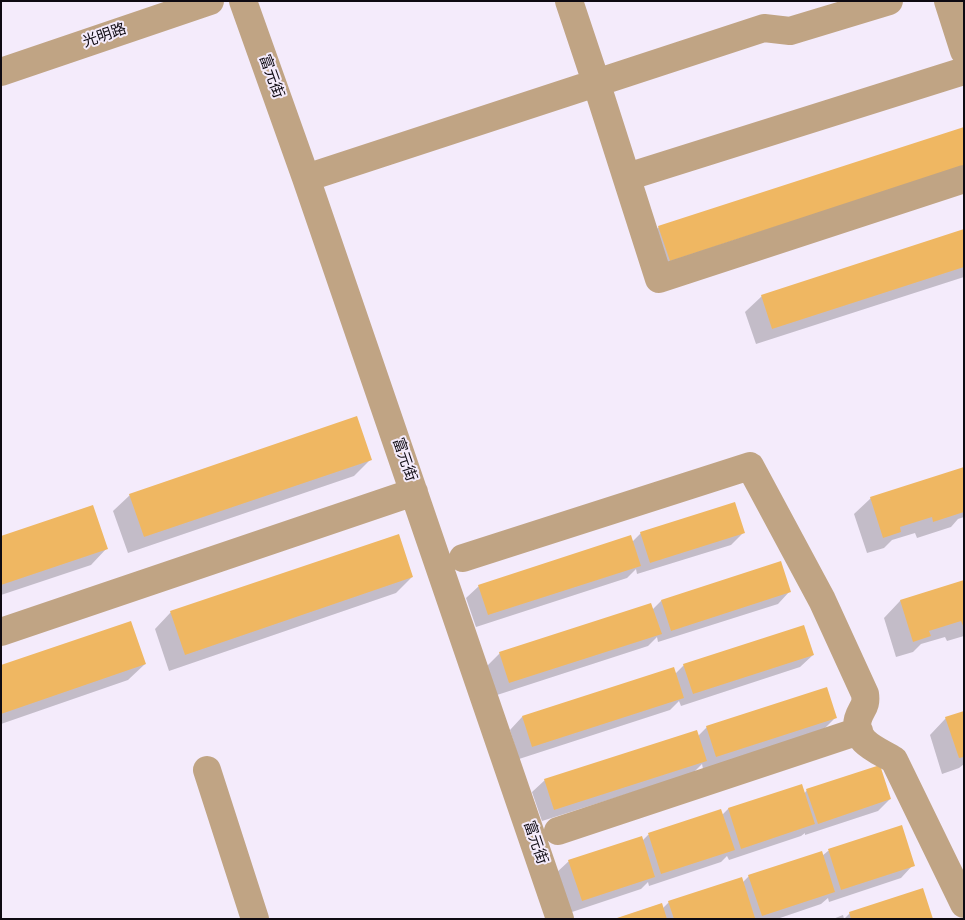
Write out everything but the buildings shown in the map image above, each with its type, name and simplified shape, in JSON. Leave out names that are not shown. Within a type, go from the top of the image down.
[{"type":"street","name":"光明路","points":[[1,72],[210,1]]},
{"type":"street","name":"富元街","points":[[243,1],[306,178],[560,919]]},
{"type":"street","points":[[569,1],[660,279],[964,179]]},
{"type":"street","points":[[306,178],[764,28],[790,31],[889,1]]},
{"type":"street","points":[[948,1],[964,51]]},
{"type":"street","points":[[627,177],[964,72]]},
{"type":"street","points":[[462,558],[750,466],[822,600],[865,694],[866,702],[858,719],[859,731],[872,749],[894,760],[964,904]]},
{"type":"street","points":[[1,632],[414,492]]},
{"type":"street","points":[[558,831],[859,731]]},
{"type":"street","points":[[207,770],[255,919]]}]
